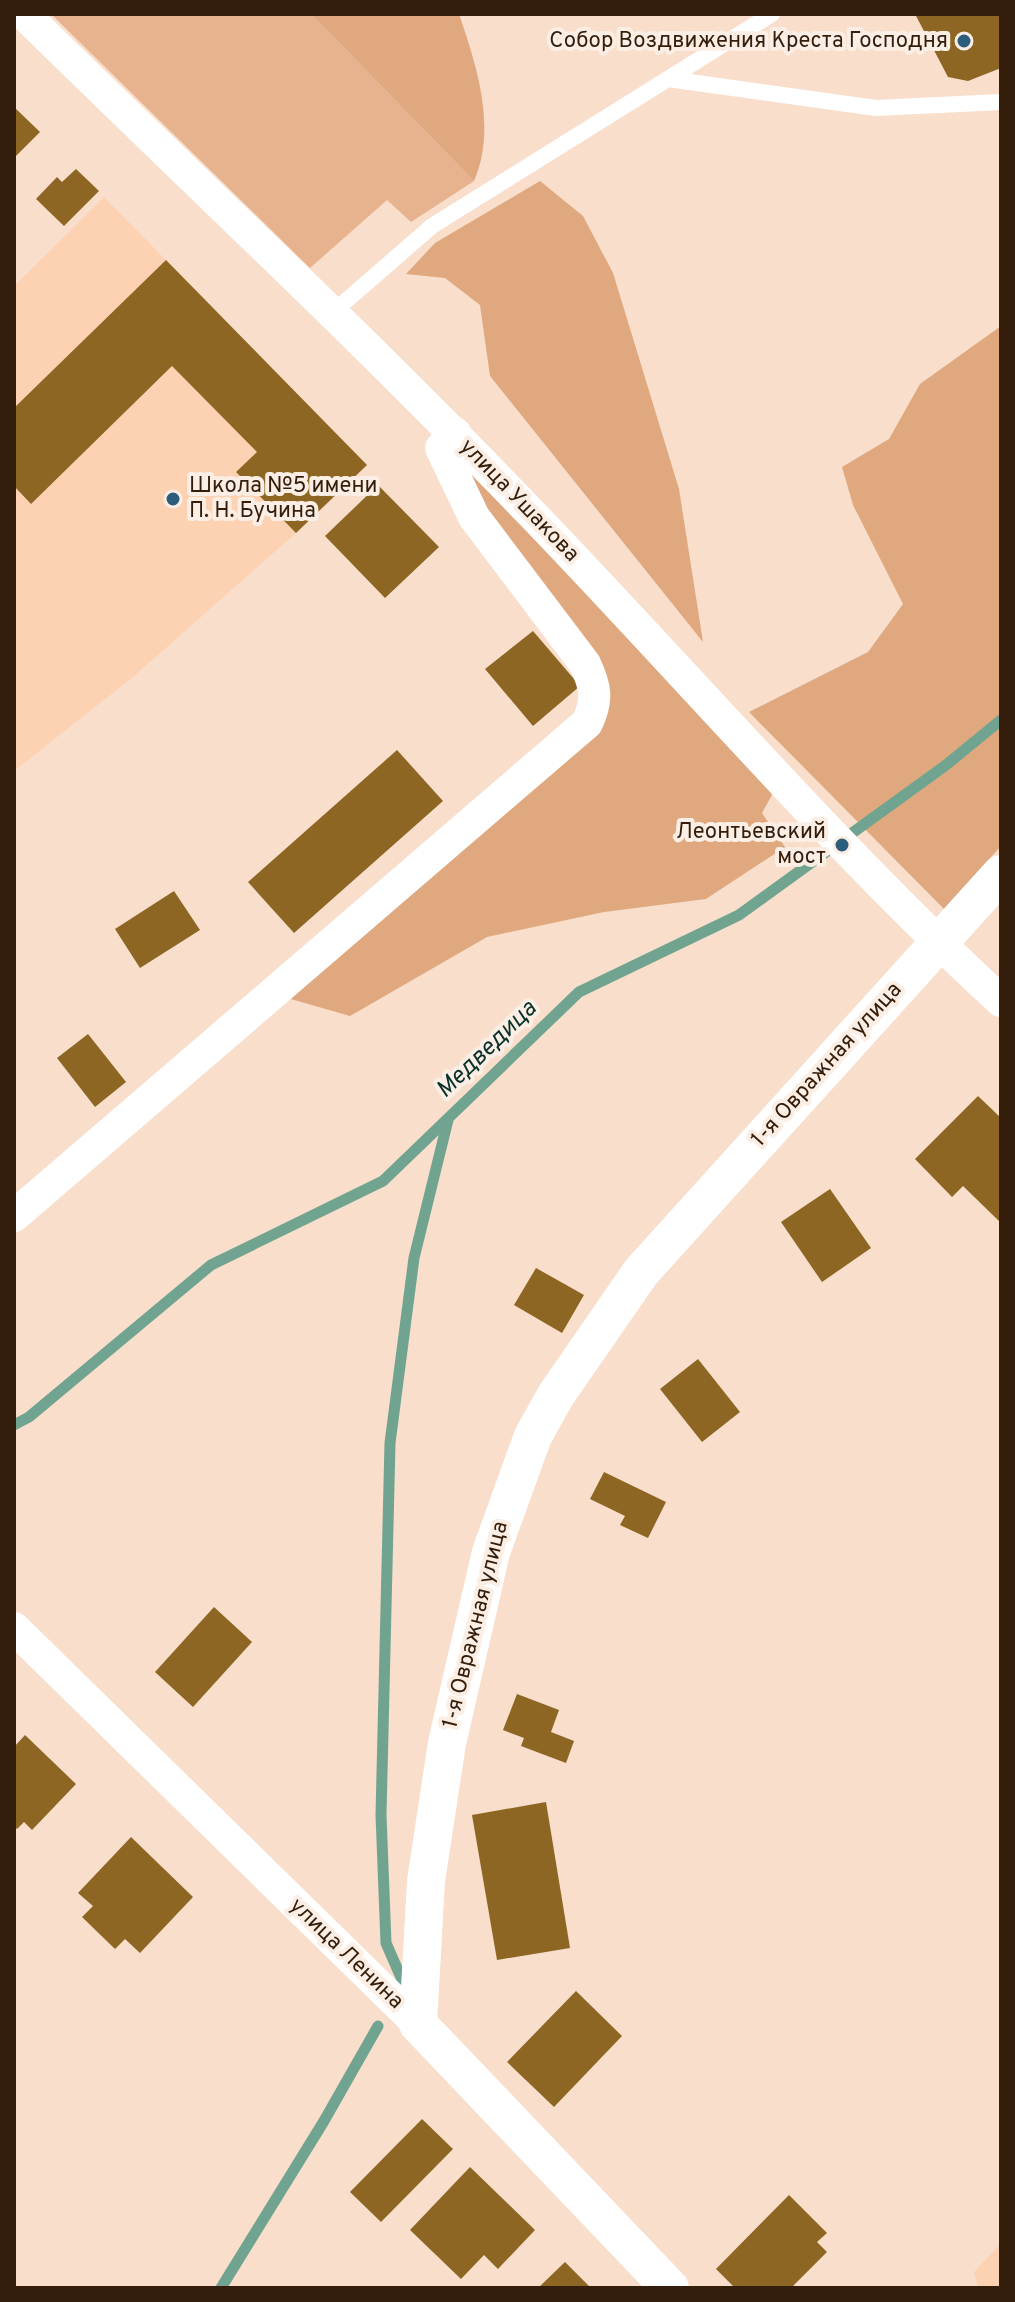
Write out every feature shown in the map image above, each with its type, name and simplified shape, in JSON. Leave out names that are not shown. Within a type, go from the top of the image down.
[{"type":"street","name":"улица Ушакова","points":[[24,14],[455,433],[671,658],[895,903],[1001,1001]]},
{"type":"street","points":[[14,1216],[587,723],[594,707],[596,688],[585,664],[474,517],[441,448],[455,433]]},
{"type":"street","name":"1-я Овражная улица","points":[[418,2024],[426,1881],[447,1743],[491,1552],[533,1436],[556,1395],[641,1272],[1001,874]]},
{"type":"street","name":"улица Ленина","points":[[14,1628],[418,2024],[670,2288]]},
{"type":"lane","points":[[331,314],[432,226],[772,14]]},
{"type":"lane","points":[[668,79],[876,108],[1001,102]]},
{"type":"shaded area","points":[[51,14],[311,14],[474,181],[411,222],[387,200],[310,268]]},
{"type":"shaded area","points":[[311,14],[459,14],[478,76],[484,119],[481,161],[474,181]]},
{"type":"shaded area","points":[[540,181],[583,216],[613,273],[679,489],[703,642],[490,376],[480,305],[445,278],[406,274],[435,243]]},
{"type":"shaded area","name":"Школа №5 имени П. Н. Бучина","points":[[104,197],[367,465],[296,533],[133,677],[14,771],[14,286]]},
{"type":"shaded area","points":[[1001,326],[1001,846],[944,909],[749,712],[868,652],[903,604],[853,505],[842,467],[889,439],[920,384]]},
{"type":"shaded area","points":[[465,453],[773,793],[762,813],[785,847],[706,899],[604,912],[487,937],[350,1016],[284,997],[603,707],[479,513]]},
{"type":"shaded area","points":[[1001,2243],[1001,2288],[978,2288],[974,2272]]},
{"type":"building","name":"Собор Воздвижения Креста Господня","points":[[915,14],[1001,14],[1001,68],[968,81],[948,77]]},
{"type":"building","points":[[14,107],[40,132],[14,158]]},
{"type":"building","points":[[76,169],[99,191],[64,226],[36,199],[57,177],[62,182]]},
{"type":"building","points":[[166,260],[367,465],[296,533],[236,472],[257,452],[172,366],[31,504],[14,486],[14,408]]},
{"type":"building","points":[[378,485],[439,547],[385,598],[325,536]]},
{"type":"building","points":[[533,631],[580,686],[533,726],[485,669]]},
{"type":"building","points":[[397,750],[443,801],[294,933],[248,882]]},
{"type":"building","points":[[174,891],[200,930],[140,968],[115,929]]},
{"type":"building","points":[[88,1034],[126,1082],[95,1107],[57,1058]]},
{"type":"building","points":[[978,1096],[1001,1118],[1001,1223],[963,1186],[952,1197],[915,1159]]},
{"type":"building","points":[[830,1189],[871,1248],[822,1282],[781,1222]]},
{"type":"building","points":[[536,1268],[584,1295],[562,1333],[514,1305]]},
{"type":"building","points":[[698,1359],[740,1412],[702,1442],[660,1389]]},
{"type":"building","points":[[604,1472],[666,1502],[648,1538],[620,1525],[625,1516],[590,1499]]},
{"type":"building","points":[[214,1607],[252,1642],[193,1707],[155,1672]]},
{"type":"building","points":[[517,1694],[559,1710],[551,1732],[574,1741],[566,1763],[521,1746],[524,1738],[503,1730]]},
{"type":"building","points":[[25,1735],[76,1784],[32,1830],[24,1822],[17,1829],[14,1826],[14,1747]]},
{"type":"building","points":[[546,1802],[570,1948],[497,1960],[472,1815]]},
{"type":"building","points":[[131,1837],[193,1897],[140,1953],[125,1939],[115,1949],[82,1917],[93,1906],[78,1893]]},
{"type":"building","points":[[576,1991],[622,2036],[554,2107],[507,2062]]},
{"type":"building","points":[[422,2119],[453,2149],[381,2222],[350,2192]]},
{"type":"building","points":[[470,2167],[535,2230],[498,2269],[484,2255],[461,2279],[410,2230]]},
{"type":"building","points":[[789,2195],[827,2233],[817,2242],[827,2252],[791,2288],[735,2288],[716,2269]]},
{"type":"building","points":[[565,2262],[591,2288],[538,2288]]},
{"type":"waterway","name":"Медведица","points":[[14,1425],[29,1417],[211,1265],[383,1181],[579,992],[739,915],[946,765],[1001,720]]},
{"type":"waterway","points":[[403,1982],[386,1943],[381,1815],[390,1443],[414,1258],[448,1120]]},
{"type":"waterway","points":[[221,2288],[324,2121],[378,2026]]},
{"type":"place","name":"Собор Воздвижения Креста Господня","points":[[964,41]]},
{"type":"place","name":"Школа №5 имени П. Н. Бучина","points":[[173,499]]},
{"type":"place","name":"Леонтьевский мост","points":[[842,845]]}]
